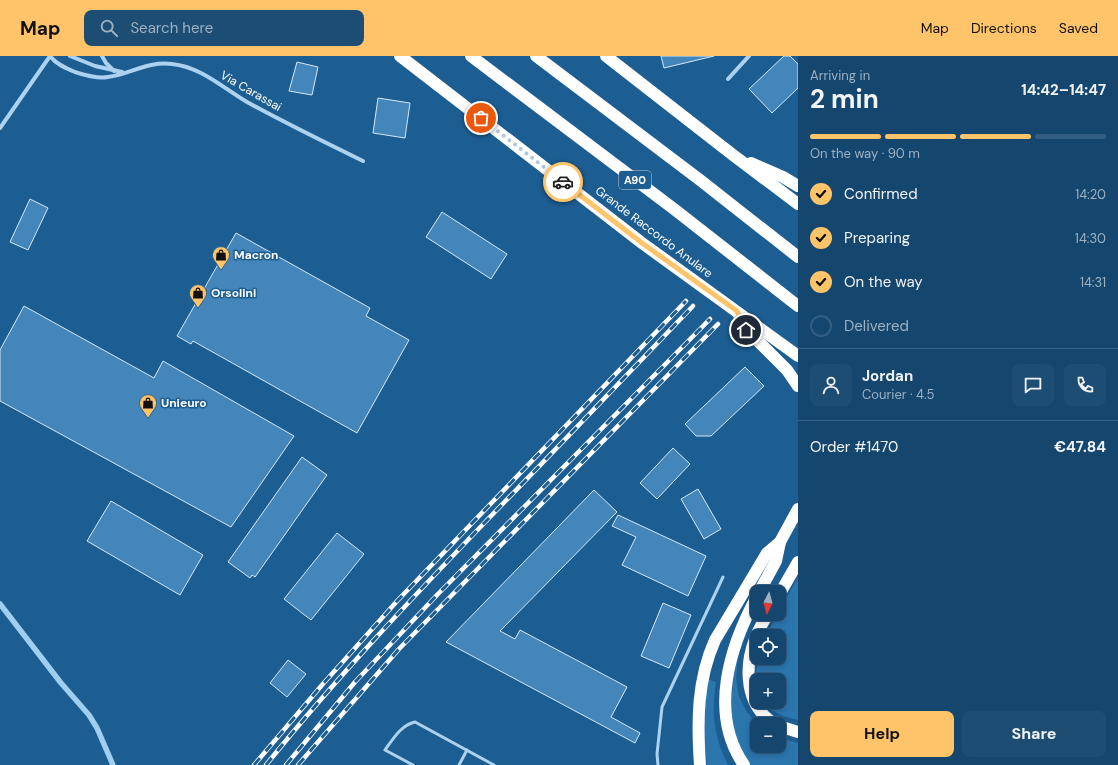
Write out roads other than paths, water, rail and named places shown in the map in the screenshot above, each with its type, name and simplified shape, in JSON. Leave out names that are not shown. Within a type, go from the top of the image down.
[{"type":"highway","name":"Grande Raccordo Anulare","points":[[394,56],[403,59],[642,243],[798,356]]},
{"type":"highway","name":"A90","points":[[471,56],[674,209],[798,306]]},
{"type":"highway","points":[[536,56],[700,180],[798,258]]},
{"type":"highway","points":[[606,56],[732,155],[798,204]]},
{"type":"highway","points":[[732,155],[783,177],[798,186]]},
{"type":"highway","points":[[737,311],[746,330],[788,370],[798,386]]},
{"type":"highway","points":[[763,585],[776,561],[780,542],[798,509]]},
{"type":"highway","points":[[700,765],[698,732],[699,702],[702,682],[711,650],[715,640],[767,553],[780,542]]},
{"type":"highway","points":[[785,585],[798,562]]},
{"type":"highway","points":[[744,765],[735,752],[728,733],[726,684],[730,661],[740,630],[750,610]]},
{"type":"highway","points":[[764,621],[758,630],[752,646],[749,678],[752,696],[757,707],[766,717]]},
{"type":"highway","points":[[786,728],[798,732]]},
{"type":"street","points":[[0,128],[50,56]]},
{"type":"street","name":"Via Carassai","points":[[50,56],[58,64],[67,69],[80,74],[96,77],[108,77],[150,64],[160,63],[191,68],[255,106],[363,162]]},
{"type":"street","points":[[70,56],[84,62],[124,73]]},
{"type":"street","points":[[102,56],[106,63],[114,71]]},
{"type":"street","points":[[728,79],[748,56]]},
{"type":"lane","points":[[658,765],[657,754],[662,707],[723,577]]},
{"type":"lane","points":[[412,765],[385,750],[398,733],[409,724],[415,722],[494,765]]},
{"type":"lane","points":[[459,765],[467,750]]},
{"type":"waterway","points":[[0,604],[61,683],[89,715],[97,728],[113,765]]},
{"type":"railway","points":[[254,765],[322,685],[398,600],[686,301]]},
{"type":"railway","points":[[266,765],[347,669],[461,547],[693,306]]},
{"type":"railway","points":[[286,765],[355,682],[437,595],[710,319]]},
{"type":"railway","points":[[298,765],[399,649],[718,324]]},
{"type":"place","name":"Macron","points":[[221,270]]},
{"type":"place","name":"Orsolini","points":[[198,308]]},
{"type":"place","name":"Unieuro","points":[[148,418]]}]
